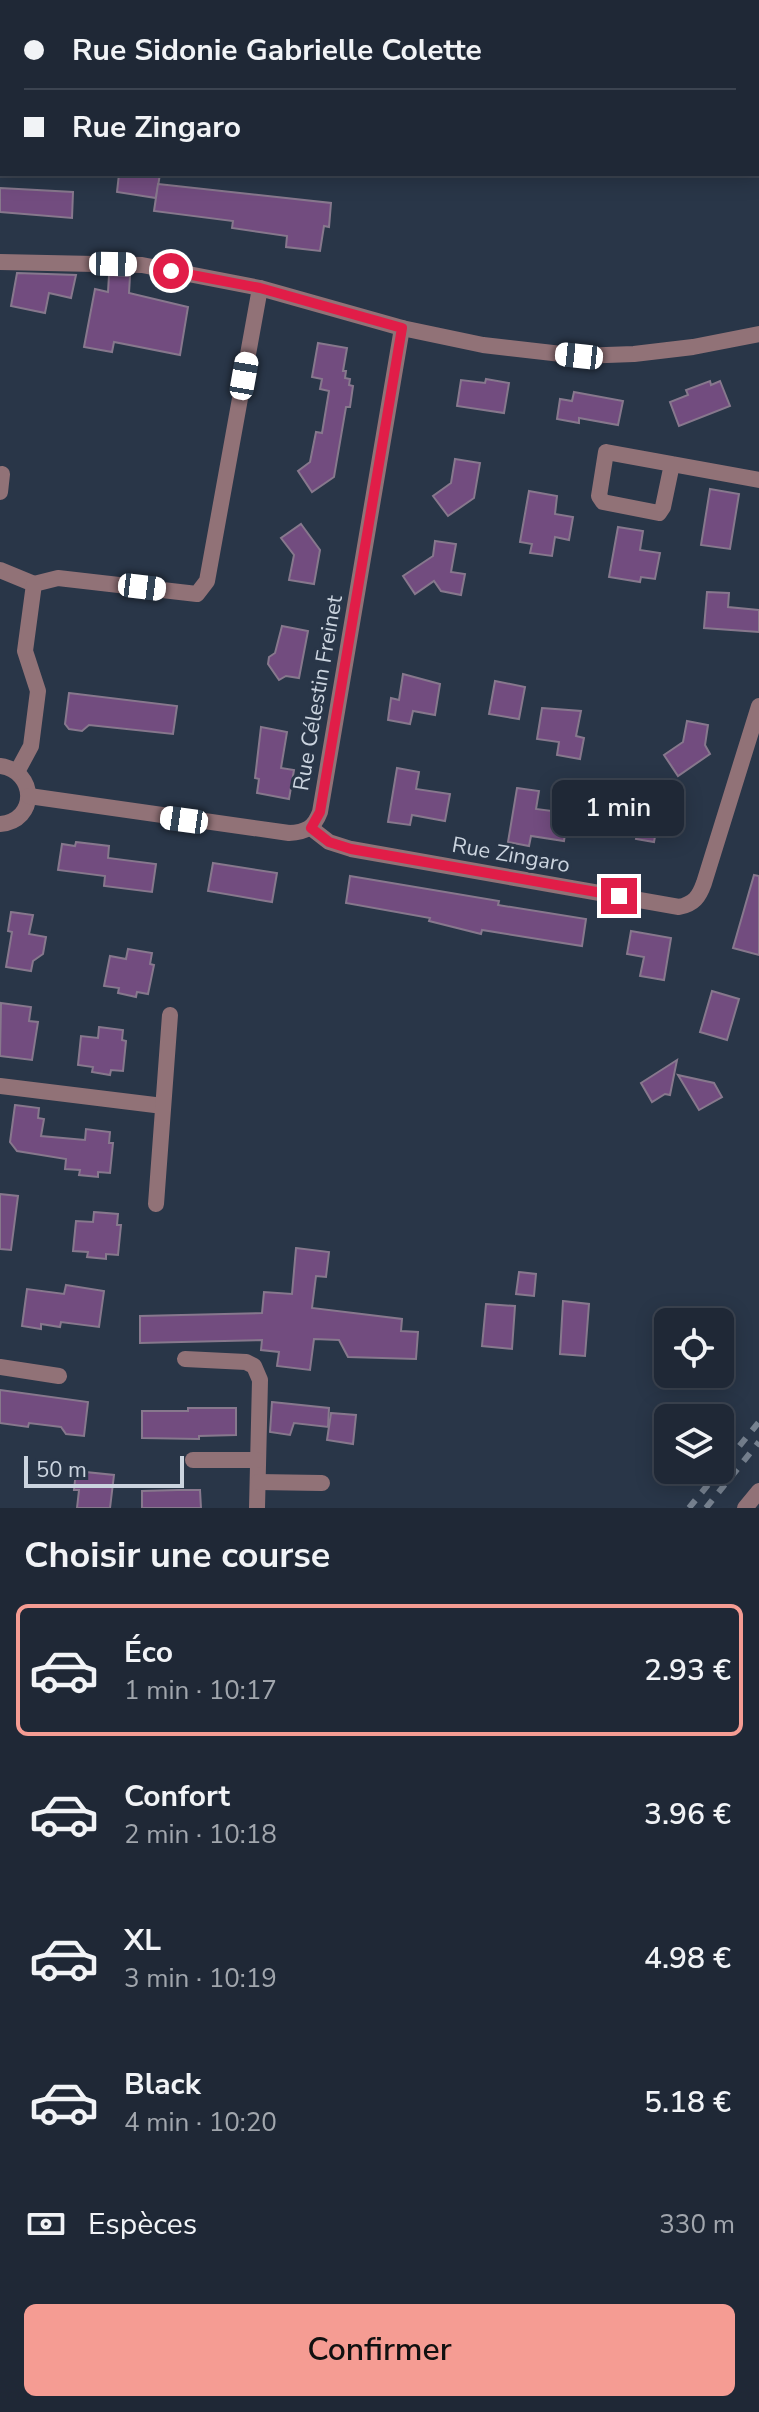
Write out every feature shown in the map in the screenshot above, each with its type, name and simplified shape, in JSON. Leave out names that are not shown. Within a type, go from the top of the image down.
[{"type":"street","points":[[0,262],[142,265],[260,288],[402,328],[505,349],[579,356],[634,354],[693,347],[759,334]]},
{"type":"street","points":[[0,570],[34,584],[58,578],[197,594],[207,581],[260,288]]},
{"type":"street","name":"Rue Célestin Freinet","points":[[311,828],[320,812],[402,328]]},
{"type":"street","points":[[672,464],[659,513],[603,502],[599,496],[606,452],[672,464],[759,480]]},
{"type":"street","points":[[0,492],[2,474]]},
{"type":"street","points":[[17,772],[31,746],[38,691],[25,651],[34,584]]},
{"type":"street","name":"Rue Zingaro","points":[[311,828],[329,842],[351,849],[679,907],[689,905],[699,897],[704,883],[759,706]]},
{"type":"street","points":[[0,766],[17,772],[28,786],[29,796],[22,814],[15,820],[0,824]]},
{"type":"street","points":[[29,796],[289,833],[311,828]]},
{"type":"street","points":[[156,1204],[170,1015]]},
{"type":"street","points":[[0,1086],[163,1106]]},
{"type":"street","points":[[185,1359],[246,1362],[254,1366],[260,1380],[257,1508]]},
{"type":"street","points":[[0,1367],[59,1376]]},
{"type":"street","points":[[193,1460],[257,1460]]},
{"type":"street","points":[[258,1482],[322,1483]]},
{"type":"street","points":[[745,1508],[759,1491]]},
{"type":"building","points":[[119,176],[160,176],[156,198],[117,192]]},
{"type":"building","points":[[158,184],[331,203],[329,227],[324,226],[320,251],[286,247],[287,236],[232,228],[233,221],[154,211]]},
{"type":"building","points":[[0,188],[73,192],[72,218],[0,212]]},
{"type":"building","points":[[17,273],[76,275],[71,298],[49,293],[45,313],[11,306]]},
{"type":"building","points":[[109,275],[130,276],[129,293],[188,307],[180,355],[114,342],[112,352],[84,347],[95,289],[108,292]]},
{"type":"building","points":[[318,343],[347,348],[343,371],[346,371],[345,378],[350,379],[349,385],[353,386],[350,407],[346,407],[334,477],[312,492],[298,471],[310,462],[316,432],[322,433],[329,391],[320,389],[322,379],[312,377]]},
{"type":"building","points":[[486,379],[509,383],[504,413],[457,406],[461,380],[485,383]]},
{"type":"building","points":[[710,381],[711,385],[720,381],[730,406],[679,426],[670,402],[688,395],[686,390]]},
{"type":"building","points":[[574,392],[623,401],[618,425],[579,418],[579,423],[557,419],[560,399],[572,401]]},
{"type":"building","points":[[455,459],[480,463],[474,498],[448,516],[433,496],[451,483]]},
{"type":"building","points":[[710,489],[739,494],[730,549],[701,545]]},
{"type":"building","points":[[529,491],[557,496],[555,514],[573,517],[569,540],[555,537],[552,556],[530,553],[532,544],[520,542]]},
{"type":"building","points":[[301,524],[320,550],[314,584],[289,580],[294,555],[281,538]]},
{"type":"building","points":[[618,527],[643,531],[640,550],[660,553],[655,579],[641,577],[640,582],[609,577]]},
{"type":"building","points":[[435,541],[456,544],[451,572],[465,574],[461,595],[441,591],[434,581],[415,594],[403,576],[433,556]]},
{"type":"building","points":[[707,592],[729,593],[728,607],[759,610],[759,632],[704,628]]},
{"type":"building","points":[[282,626],[308,631],[299,678],[286,676],[279,680],[268,664],[269,657],[275,653]]},
{"type":"building","points":[[403,674],[440,684],[435,715],[413,711],[410,724],[388,720],[391,698],[399,700]]},
{"type":"building","points":[[495,681],[525,687],[519,719],[489,714]]},
{"type":"building","points":[[69,693],[177,706],[173,734],[89,725],[82,731],[69,729],[65,724]]},
{"type":"building","points":[[542,708],[581,711],[576,736],[584,738],[580,759],[557,755],[559,742],[537,739]]},
{"type":"building","points":[[687,721],[708,725],[705,745],[710,754],[678,776],[664,755],[683,742]]},
{"type":"building","points":[[261,727],[287,732],[281,768],[294,770],[289,799],[257,793],[259,779],[255,778]]},
{"type":"building","points":[[397,768],[419,772],[416,789],[450,794],[445,821],[412,815],[410,825],[388,822]]},
{"type":"building","points":[[517,788],[539,791],[536,809],[568,813],[564,841],[531,836],[529,846],[508,842]]},
{"type":"building","points":[[645,791],[666,795],[654,842],[636,839]]},
{"type":"building","points":[[76,842],[109,846],[108,858],[156,864],[152,892],[104,886],[105,876],[58,870],[62,844],[75,846]]},
{"type":"building","points":[[213,863],[277,873],[272,902],[208,891]]},
{"type":"building","points":[[754,875],[759,876],[759,955],[733,948]]},
{"type":"building","points":[[350,876],[586,919],[582,946],[482,930],[481,934],[429,921],[430,918],[346,903]]},
{"type":"building","points":[[11,912],[33,915],[29,934],[46,937],[43,954],[33,961],[31,971],[6,967],[12,932],[8,931]]},
{"type":"building","points":[[631,931],[671,938],[664,980],[640,976],[644,957],[627,954]]},
{"type":"building","points":[[128,949],[152,953],[150,964],[154,965],[148,994],[137,992],[136,997],[118,993],[119,988],[104,986],[110,956],[126,959]]},
{"type":"building","points":[[712,991],[739,999],[727,1040],[700,1032]]},
{"type":"building","points":[[1,1003],[31,1007],[29,1021],[38,1022],[32,1060],[0,1056]]},
{"type":"building","points":[[99,1027],[123,1030],[122,1040],[126,1041],[123,1071],[111,1070],[110,1075],[92,1072],[93,1067],[78,1065],[81,1036],[98,1038]]},
{"type":"building","points":[[677,1060],[670,1095],[665,1094],[652,1102],[641,1083]]},
{"type":"building","points":[[678,1075],[714,1083],[722,1097],[699,1110]]},
{"type":"building","points":[[15,1105],[39,1108],[38,1118],[44,1119],[41,1136],[85,1140],[86,1129],[110,1132],[109,1143],[113,1143],[110,1173],[98,1172],[98,1177],[79,1175],[80,1170],[65,1169],[66,1159],[17,1151],[10,1142]]},
{"type":"building","points":[[0,1194],[18,1196],[11,1250],[0,1249]]},
{"type":"building","points":[[94,1212],[118,1214],[117,1225],[121,1225],[118,1255],[106,1254],[106,1259],[87,1257],[88,1252],[73,1251],[76,1221],[93,1222]]},
{"type":"building","points":[[296,1248],[329,1252],[326,1277],[316,1276],[312,1308],[402,1319],[401,1331],[418,1332],[416,1359],[348,1357],[339,1340],[314,1339],[310,1370],[277,1366],[279,1352],[261,1350],[262,1340],[140,1343],[140,1316],[262,1313],[264,1292],[292,1294]]},
{"type":"building","points":[[519,1272],[536,1274],[534,1296],[516,1294]]},
{"type":"building","points":[[66,1285],[104,1291],[99,1327],[61,1322],[60,1327],[41,1324],[41,1329],[22,1326],[27,1289],[64,1294]]},
{"type":"building","points":[[563,1301],[589,1304],[585,1356],[560,1354]]},
{"type":"building","points":[[486,1304],[515,1306],[512,1349],[482,1346]]},
{"type":"building","points":[[0,1390],[88,1402],[84,1436],[66,1434],[61,1427],[0,1423]]},
{"type":"building","points":[[272,1402],[329,1408],[328,1427],[294,1423],[290,1435],[270,1432]]},
{"type":"building","points":[[188,1408],[236,1408],[236,1435],[199,1436],[199,1439],[142,1438],[142,1411],[188,1411]]},
{"type":"building","points":[[331,1413],[356,1415],[353,1444],[327,1440]]},
{"type":"building","points":[[76,1471],[114,1475],[110,1508],[77,1508],[79,1490],[74,1490]]},
{"type":"building","points":[[200,1490],[201,1508],[142,1508],[142,1491]]},
{"type":"railway","points":[[689,1508],[759,1422]]},
{"type":"railway","points":[[706,1508],[759,1442]]},
{"type":"route","points":[[171,271],[260,288],[402,328],[320,812],[311,828],[329,842],[351,849],[619,896]]}]
